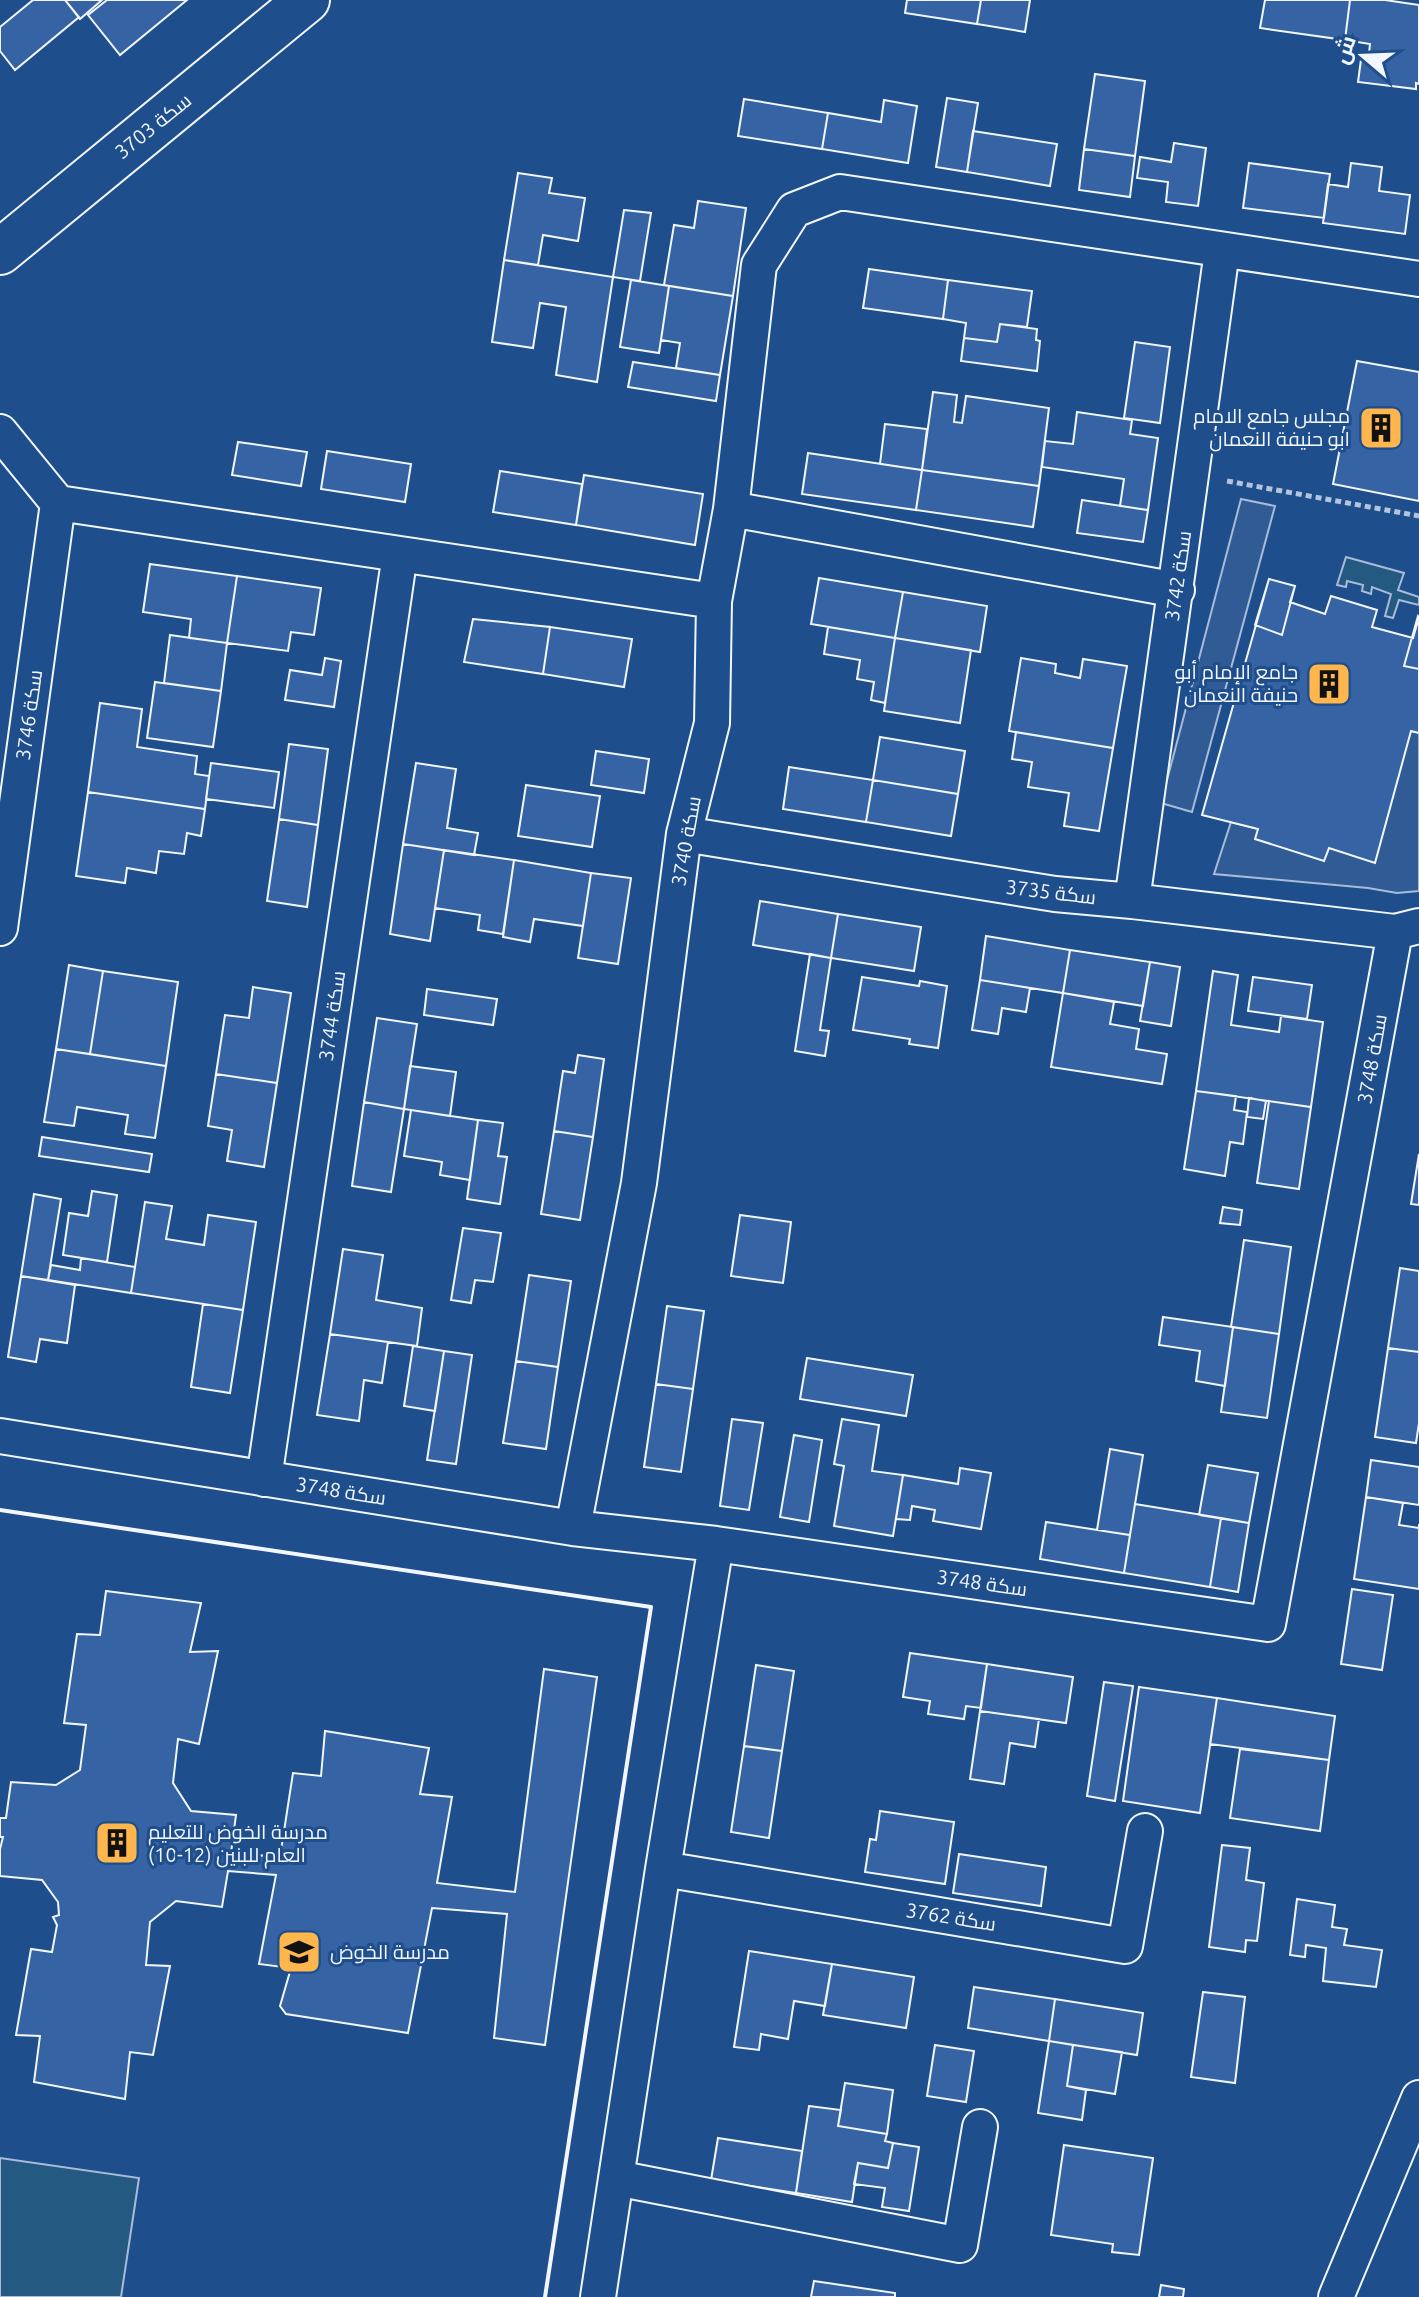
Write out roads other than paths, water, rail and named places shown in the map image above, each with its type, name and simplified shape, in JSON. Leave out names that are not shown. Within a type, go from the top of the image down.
[{"type":"street","name":"سكة 3703","points":[[0,252],[298,3]]},
{"type":"street","name":"سكة 3740","points":[[573,1528],[639,1183],[684,834],[712,723],[714,601],[731,509],[759,265],[794,210],[840,192],[1222,251]]},
{"type":"street","points":[[1222,251],[1419,279]]},
{"type":"street","name":"سكة 3742","points":[[1132,901],[1222,251]]},
{"type":"street","points":[[0,432],[58,503],[714,601]]},
{"type":"street","name":"سكة 3746","points":[[0,928],[58,503]]},
{"type":"street","points":[[731,509],[1177,590]]},
{"type":"street","name":"سكة 3744","points":[[264,1479],[400,554]]},
{"type":"street","name":"سكة 3735","points":[[684,834],[1055,894],[1407,929]]},
{"type":"street","name":"سكة 3748","points":[[0,1436],[573,1528],[716,1544],[1268,1624],[1407,929]]},
{"type":"street","points":[[598,2297],[716,1544]]},
{"type":"street","name":"سكة 3762","points":[[663,1869],[1125,1946],[1145,1831]]},
{"type":"street","points":[[1336,2297],[1419,2098]]},
{"type":"street","points":[[616,2178],[960,2245],[980,2127]]},
{"type":"place","name":"مجلس جامع الامام ابو حنيفة النعمان","points":[[1381,428]]},
{"type":"place","name":"جامع الإمام أبو حنيفة النعمان","points":[[1329,684]]},
{"type":"place","name":"مدرسة الخوض للتعليم العام للبنين (12-10)","points":[[117,1843]]},
{"type":"place","name":"مدرسة الخوض","points":[[299,1952]]}]
